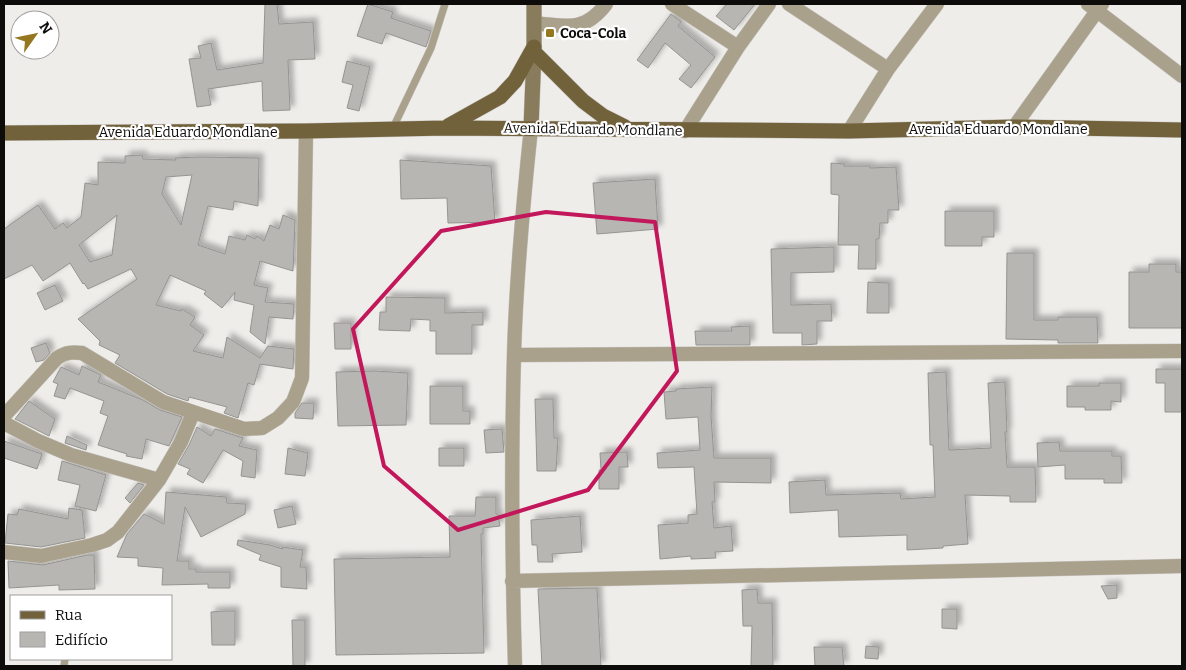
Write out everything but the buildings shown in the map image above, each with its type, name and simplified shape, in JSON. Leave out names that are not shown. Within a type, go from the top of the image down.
[{"type":"main road","points":[[531,128],[534,4]]},
{"type":"main road","points":[[445,128],[500,97],[515,80],[534,49]]},
{"type":"main road","points":[[534,49],[583,102],[604,116],[628,128]]},
{"type":"main road","name":"Avenida Eduardo Mondlane","points":[[4,133],[445,128],[628,128],[685,131],[1014,127],[1182,130]]},
{"type":"street","points":[[534,23],[564,26],[581,25],[598,15],[606,4]]},
{"type":"street","points":[[672,4],[738,48]]},
{"type":"street","points":[[685,131],[738,48],[769,4]]},
{"type":"street","points":[[789,4],[888,69]]},
{"type":"street","points":[[849,130],[888,69],[937,4]]},
{"type":"street","points":[[1014,127],[1096,6],[1182,76]]},
{"type":"street","points":[[515,666],[512,581],[514,355],[524,201],[531,128]]},
{"type":"street","points":[[4,416],[58,358],[73,352],[82,353],[163,402],[193,413],[244,429],[262,428],[278,418],[292,402],[302,378],[306,131]]},
{"type":"street","points":[[514,355],[1182,351]]},
{"type":"street","points":[[4,552],[41,556],[92,545],[107,540],[118,532],[159,480],[181,442],[193,413]]},
{"type":"street","points":[[4,423],[38,441],[71,455],[159,480]]},
{"type":"street","points":[[512,581],[1182,566]]},
{"type":"lane","points":[[392,130],[431,48],[445,4]]},
{"type":"highlighted area","points":[[546,212],[655,222],[677,371],[588,490],[458,530],[384,466],[353,329],[441,231]]},
{"type":"place","name":"Coca-Cola","points":[[550,33]]}]
